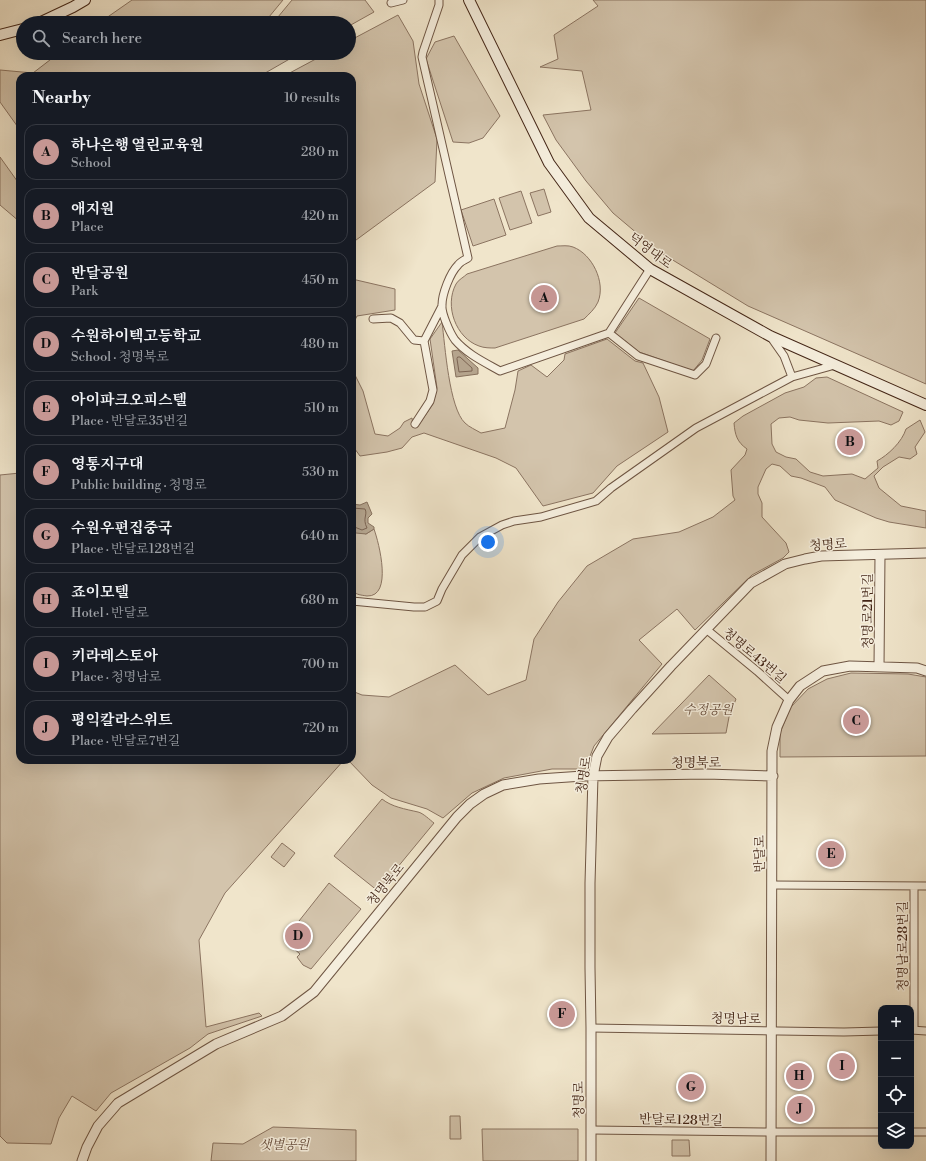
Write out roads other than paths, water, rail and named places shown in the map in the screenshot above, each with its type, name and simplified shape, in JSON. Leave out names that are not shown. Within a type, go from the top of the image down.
[{"type":"main road","points":[[54,16],[85,0]]},
{"type":"main road","name":"덕영대로","points":[[469,0],[549,163],[589,218],[650,269],[770,336],[926,405]]},
{"type":"main road","points":[[0,35],[16,31]]},
{"type":"street","points":[[391,3],[403,0]]},
{"type":"street","points":[[415,424],[430,401],[433,390],[424,341],[442,306],[445,290],[451,276],[457,265],[468,258],[422,57],[439,5],[439,0]]},
{"type":"street","points":[[442,306],[447,325],[455,339],[470,354],[500,371],[609,334],[650,269]]},
{"type":"street","points":[[373,320],[391,318],[400,323],[414,340],[424,341]]},
{"type":"street","points":[[609,334],[638,356],[695,376],[706,364],[716,338]]},
{"type":"street","points":[[770,336],[784,356],[792,377]]},
{"type":"street","points":[[356,601],[425,607],[437,601],[442,589],[462,555],[480,537],[502,525],[514,521],[541,517],[596,501],[611,488],[696,428],[792,377],[835,366]]},
{"type":"street","name":"청명로","points":[[591,1161],[590,883],[593,776],[597,756],[608,737],[671,666],[751,583],[785,564],[821,556],[926,553]]},
{"type":"street","name":"청명로21번길","points":[[879,667],[880,555]]},
{"type":"street","name":"청명로43번길","points":[[706,629],[757,671],[789,700]]},
{"type":"street","name":"반달로","points":[[771,1161],[772,751],[777,726],[789,700],[800,686],[823,671],[850,666],[918,668],[926,671]]},
{"type":"street","name":"청명북로","points":[[82,1161],[98,1126],[118,1103],[216,1044],[282,1016],[314,992],[447,828],[474,800],[484,794],[503,785],[540,779],[593,776],[706,774],[773,776]]},
{"type":"street","points":[[772,885],[926,886]]},
{"type":"street","name":"청명남로28번길","points":[[912,1005],[914,886]]},
{"type":"street","name":"청명남로","points":[[591,1028],[844,1032],[878,1031]]},
{"type":"street","points":[[914,1030],[926,1031]]},
{"type":"street","name":"반달로128번길","points":[[591,1130],[878,1132]]},
{"type":"street","points":[[914,1132],[926,1132]]},
{"type":"water","points":[[458,350],[478,368],[478,374],[456,377],[452,351]]},
{"type":"water","points":[[367,502],[372,514],[368,518],[368,523],[374,527],[374,529],[366,534],[356,533],[356,504],[360,505]]},
{"type":"place","name":"하나은행 열린교육원","points":[[544,298]]},
{"type":"place","name":"애지원","points":[[850,442]]},
{"type":"place","name":"반달공원","points":[[856,721]]},
{"type":"place","name":"아이파크오피스텔","points":[[831,854]]},
{"type":"place","name":"수원하이텍고등학교","points":[[298,936]]},
{"type":"place","name":"영통지구대","points":[[562,1014]]},
{"type":"place","name":"키라레스토아","points":[[842,1066]]},
{"type":"place","name":"죠이모텔","points":[[799,1076]]},
{"type":"place","name":"수원우편집중국","points":[[691,1087]]},
{"type":"place","name":"평익칼라스위트","points":[[800,1109]]},
{"type":"park label","name":"수정공원","points":[[708,709]]},
{"type":"park label","name":"샛별공원","points":[[284,1144]]}]
